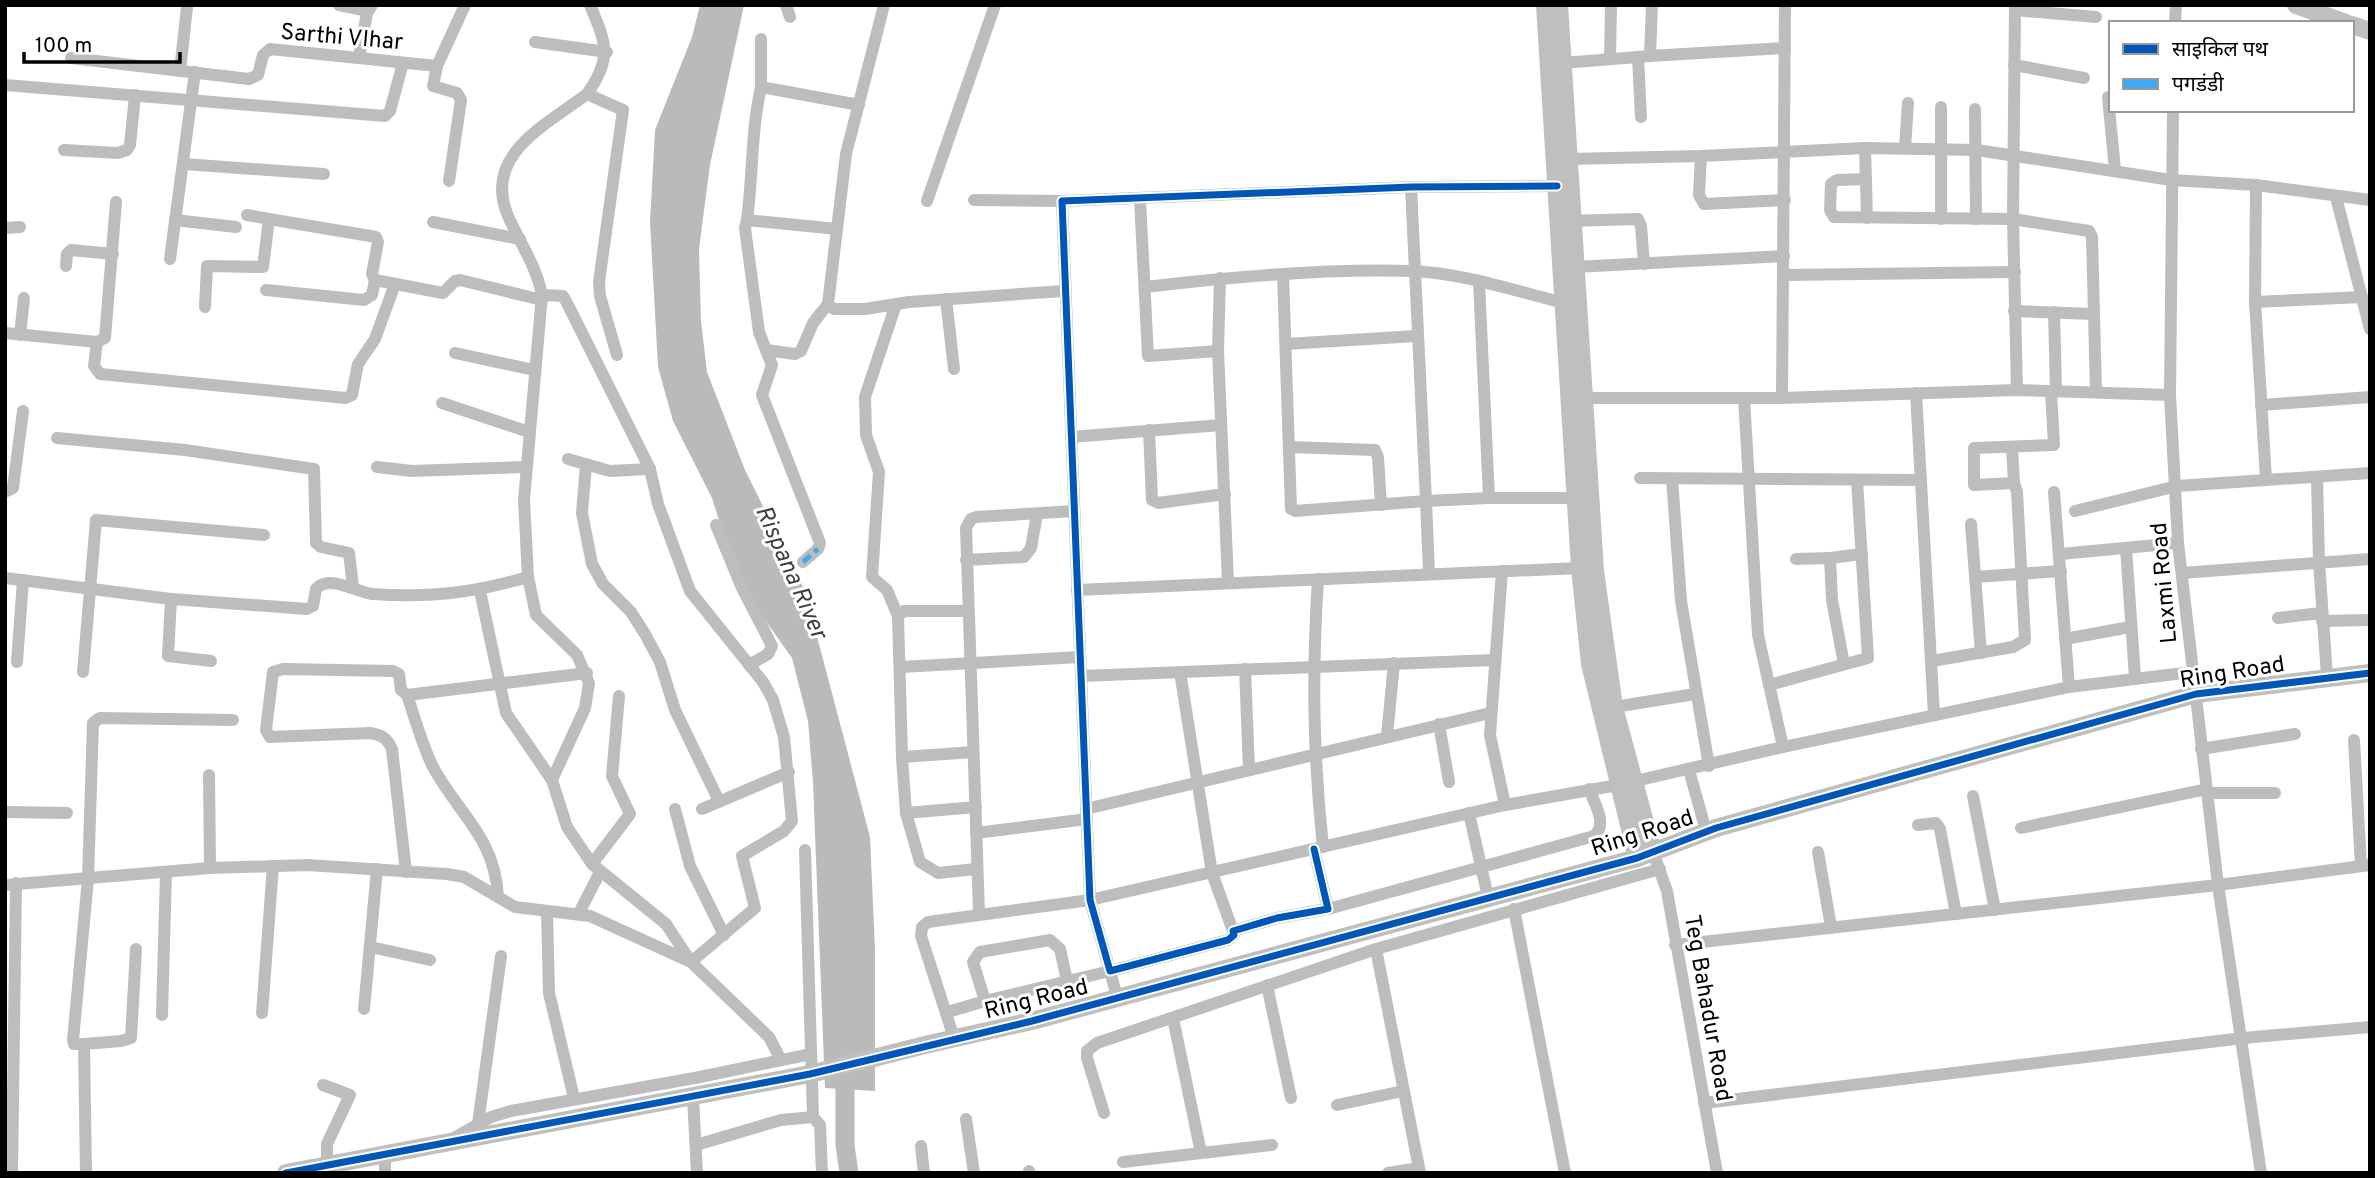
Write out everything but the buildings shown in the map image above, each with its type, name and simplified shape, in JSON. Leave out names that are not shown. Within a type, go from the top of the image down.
[{"type":"street","points":[[340,5],[370,8],[359,57]]},
{"type":"street","points":[[449,181],[461,100],[457,93],[433,86],[437,66],[465,5]]},
{"type":"street","points":[[552,780],[585,708],[589,683],[587,673],[577,655],[536,615],[528,577],[524,515],[525,467],[542,297],[536,270],[502,197],[502,176],[509,157],[517,147],[587,94],[599,74],[607,52],[590,5]]},
{"type":"street","points":[[766,350],[795,354],[802,351],[813,323],[828,304],[846,154],[884,5]]},
{"type":"street","points":[[927,201],[995,5]]},
{"type":"street","points":[[1104,1113],[1087,1051],[1097,1043],[1376,949],[1514,909],[1650,860],[1593,685],[1580,568],[1575,267],[1557,186],[1545,5]]},
{"type":"street","points":[[1559,5],[1569,159],[1564,303],[1595,571],[1625,784]]},
{"type":"street","points":[[1610,59],[1611,5]]},
{"type":"street","points":[[1641,117],[1644,56],[1651,5]]},
{"type":"street","points":[[1782,398],[1785,5]]},
{"type":"street","points":[[2296,5],[2340,21]]},
{"type":"street","points":[[180,71],[187,7]]},
{"type":"street","points":[[2017,390],[2013,219],[2015,8],[2096,17]]},
{"type":"street","points":[[761,39],[761,87],[752,126],[752,181],[746,238],[759,332],[772,365],[762,394],[820,542],[818,549],[803,562]]},
{"type":"street","points":[[535,42],[607,52]]},
{"type":"street","points":[[1563,63],[1785,48]]},
{"type":"street","name":"Sarthi VIhar","points":[[71,58],[254,78],[260,72],[265,52],[270,49],[437,66]]},
{"type":"street","points":[[5,85],[385,116],[390,111],[403,63]]},
{"type":"street","points":[[2014,65],[2084,78]]},
{"type":"street","points":[[170,259],[195,72]]},
{"type":"street","points":[[761,87],[859,105]]},
{"type":"street","points":[[64,150],[118,153],[127,150],[130,145],[135,94]]},
{"type":"street","points":[[587,94],[623,110],[599,282],[600,296],[617,355]]},
{"type":"street","points":[[2108,97],[2109,107]]},
{"type":"street","points":[[1905,148],[1908,103]]},
{"type":"street","points":[[1941,107],[1941,219]]},
{"type":"street","points":[[1975,108],[1976,219]]},
{"type":"street","points":[[2109,112],[2115,170]]},
{"type":"street","name":"Laxmi Road","points":[[2173,112],[2171,395],[2178,543],[2218,885],[2243,1038],[2261,1173]]},
{"type":"street","points":[[1866,148],[1867,218]]},
{"type":"street","points":[[1569,159],[1701,156],[1786,149],[1977,150],[2014,153],[2171,180],[2256,185],[2370,200]]},
{"type":"street","points":[[1701,156],[1699,195],[1704,204],[1785,200]]},
{"type":"street","points":[[184,164],[324,174]]},
{"type":"street","points":[[1866,179],[1833,181],[1830,210],[1837,219],[2013,219],[2086,230],[2091,234],[2096,392]]},
{"type":"street","points":[[2256,185],[2255,302],[2266,479]]},
{"type":"street","points":[[974,200],[1140,200],[1410,187],[1557,186]]},
{"type":"street","points":[[1410,187],[1429,573]]},
{"type":"street","points":[[2336,197],[2370,329]]},
{"type":"street","points":[[1140,200],[1148,356],[1218,351]]},
{"type":"street","points":[[1062,201],[1063,291],[1090,900],[1117,997]]},
{"type":"street","points":[[5,333],[97,342],[108,334],[116,202]]},
{"type":"street","points":[[247,215],[376,237],[378,242],[372,274],[375,280],[372,295],[364,300],[266,290]]},
{"type":"street","points":[[205,307],[206,266],[261,268],[269,219]]},
{"type":"street","points":[[1566,221],[1638,219],[1644,264]]},
{"type":"street","points":[[176,220],[236,227]]},
{"type":"street","points":[[747,220],[838,229]]},
{"type":"street","points":[[433,222],[520,239]]},
{"type":"street","points":[[5,228],[20,227]]},
{"type":"street","points":[[66,266],[67,254],[71,250],[113,254]]},
{"type":"street","points":[[1575,267],[1784,256]]},
{"type":"street","points":[[1145,287],[1220,278],[1413,271],[1479,282],[1564,303]]},
{"type":"street","points":[[1784,275],[2015,272]]},
{"type":"street","points":[[1283,275],[1290,505],[1295,511],[1489,498],[1578,498]]},
{"type":"street","points":[[1220,278],[1218,351],[1228,582]]},
{"type":"street","points":[[375,280],[443,293],[455,281],[460,280],[542,297],[562,296],[650,469],[657,504],[690,591],[749,665],[773,700],[789,772],[792,821],[784,831],[742,856],[755,908],[691,962]]},
{"type":"street","points":[[1479,282],[1489,498]]},
{"type":"street","points":[[97,342],[94,366],[100,374],[346,398],[352,395],[358,364],[375,339],[395,284]]},
{"type":"street","points":[[828,304],[834,309],[855,309],[946,299],[1063,291]]},
{"type":"street","points":[[2255,302],[2362,297]]},
{"type":"street","points":[[20,335],[24,298]]},
{"type":"street","points":[[946,299],[954,369]]},
{"type":"street","points":[[896,304],[865,397],[866,435],[879,472],[872,578],[887,590],[898,616],[906,813],[917,856],[925,867],[938,873],[976,869]]},
{"type":"street","points":[[2014,311],[2093,314]]},
{"type":"street","points":[[2014,483],[1974,485],[1974,448],[2054,445],[2054,312]]},
{"type":"street","points":[[1286,344],[1416,336]]},
{"type":"street","points":[[455,353],[534,370]]},
{"type":"street","points":[[1577,398],[1782,398],[2017,390],[2171,395]]},
{"type":"street","points":[[1916,393],[1934,715]]},
{"type":"street","points":[[2261,405],[2370,397]]},
{"type":"street","points":[[1744,398],[1758,635],[1783,747]]},
{"type":"street","points":[[442,403],[529,432]]},
{"type":"street","points":[[5,492],[13,488],[23,411]]},
{"type":"street","points":[[1071,437],[1221,425]]},
{"type":"street","points":[[1149,430],[1152,500],[1158,503],[1224,494]]},
{"type":"street","points":[[57,438],[185,450],[314,469],[316,543],[321,547],[349,553],[353,587]]},
{"type":"street","points":[[1289,447],[1375,450],[1378,457],[1381,505]]},
{"type":"street","points":[[1932,661],[2013,647],[2025,640],[2012,447]]},
{"type":"street","points":[[568,458],[610,471],[650,469]]},
{"type":"street","points":[[586,465],[582,513],[592,564],[603,584],[631,612],[645,634],[660,662],[675,710],[719,801]]},
{"type":"street","points":[[377,467],[412,471],[525,467]]},
{"type":"street","points":[[2075,511],[2177,486],[2370,473]]},
{"type":"street","points":[[2317,477],[2319,562],[2327,676]]},
{"type":"street","points":[[1640,478],[1920,480]]},
{"type":"street","points":[[1672,479],[1681,601],[1709,766]]},
{"type":"street","points":[[1769,685],[1868,658],[1857,480]]},
{"type":"street","points":[[2054,492],[2069,687]]},
{"type":"street","points":[[979,913],[966,528],[971,519],[1074,511]]},
{"type":"street","points":[[967,560],[1024,557],[1031,548],[1037,514]]},
{"type":"street","points":[[83,672],[97,519],[264,535]]},
{"type":"street","points":[[1971,524],[1981,653]]},
{"type":"street","points":[[716,525],[742,588],[772,646],[768,654],[749,665]]},
{"type":"street","points":[[2060,554],[2178,543]]},
{"type":"street","points":[[2126,548],[2135,677]]},
{"type":"street","points":[[1797,559],[1862,554]]},
{"type":"street","points":[[1829,558],[1832,600],[1844,664]]},
{"type":"street","points":[[2182,573],[2370,559]]},
{"type":"street","points":[[1077,590],[1580,568]]},
{"type":"street","points":[[1503,571],[1490,713],[1491,747],[1505,805]]},
{"type":"street","points":[[1975,577],[2061,571]]},
{"type":"street","points":[[5,579],[171,599],[307,609],[313,606],[316,589],[320,585],[353,587],[372,594],[439,596],[480,591],[528,577]]},
{"type":"street","points":[[1318,579],[1313,665],[1313,757],[1318,848],[1328,909]]},
{"type":"street","points":[[17,662],[23,580]]},
{"type":"street","points":[[480,591],[506,713],[552,780],[568,827],[596,868],[666,924],[691,962],[769,1037],[780,1058]]},
{"type":"street","points":[[171,599],[168,656],[211,661]]},
{"type":"street","points":[[898,616],[904,611],[968,611]]},
{"type":"street","points":[[2278,618],[2370,620]]},
{"type":"street","points":[[2065,639],[2130,627]]},
{"type":"street","points":[[901,667],[1080,657]]},
{"type":"street","points":[[1081,676],[1494,660]]},
{"type":"street","points":[[1387,736],[1394,663]]},
{"type":"street","points":[[1245,668],[1249,770]]},
{"type":"street","points":[[406,872],[389,741],[370,733],[270,737],[266,730],[271,678],[278,670],[393,671],[398,674],[401,690],[407,695],[432,765],[482,837],[494,866],[498,897]]},
{"type":"street","points":[[948,1012],[1228,940],[1234,935],[1212,873],[1195,783],[1180,672]]},
{"type":"street","points":[[954,1038],[948,1012],[921,936],[922,927],[934,920],[1090,900],[1505,805],[1625,784],[1783,747],[2069,687],[2192,672]]},
{"type":"street","points":[[407,695],[587,673]]},
{"type":"street","name":"Ring Road","points":[[286,1173],[327,1166],[385,1164],[444,1143],[810,1074],[1117,997],[1488,897],[1650,860],[1706,831],[2197,699],[2327,676],[2370,673]]},
{"type":"street","name":"Ring Road","points":[[1682,842],[1709,840],[2197,699],[2370,684]]},
{"type":"street","points":[[1614,707],[1695,694]]},
{"type":"street","points":[[579,913],[596,868],[630,814],[612,776],[619,696]]},
{"type":"street","points":[[976,833],[1087,814],[1195,783],[1490,713]]},
{"type":"street","points":[[136,948],[130,1039],[74,1044],[88,879],[91,726],[100,718],[233,720]]},
{"type":"street","points":[[1439,724],[1449,782]]},
{"type":"street","points":[[2202,749],[2295,734]]},
{"type":"street","points":[[1675,945],[2218,885],[2365,865],[2354,740]]},
{"type":"street","points":[[902,757],[974,752]]},
{"type":"street","points":[[1689,770],[1706,831]]},
{"type":"street","points":[[702,809],[789,772]]},
{"type":"street","points":[[209,775],[210,868]]},
{"type":"street","points":[[1233,932],[1277,918],[1328,909],[1480,870],[1594,836],[1599,831],[1601,821],[1589,789]]},
{"type":"street","points":[[2021,828],[2207,791],[2276,793]]},
{"type":"street","points":[[1973,796],[1995,910]]},
{"type":"street","points":[[906,813],[975,807]]},
{"type":"street","points":[[675,809],[690,866],[724,935]]},
{"type":"street","points":[[5,813],[67,813]]},
{"type":"street","points":[[1469,813],[1488,897]]},
{"type":"street","points":[[1919,825],[1936,823],[1940,829],[1956,914]]},
{"type":"street","points":[[806,850],[813,1117],[820,1125],[822,1173]]},
{"type":"street","points":[[1818,852],[1831,927]]},
{"type":"street","name":"Teg Bahadur Road","points":[[1650,860],[1667,891],[1717,1173]]},
{"type":"street","points":[[12,1173],[11,884],[210,868],[273,866],[343,866],[456,875],[515,907],[579,913],[691,962]]},
{"type":"street","points":[[262,1013],[273,866]]},
{"type":"street","points":[[364,1009],[377,869]]},
{"type":"street","points":[[162,1015],[166,872]]},
{"type":"street","points":[[1514,909],[1564,1173]]},
{"type":"street","points":[[547,912],[549,993],[574,1098]]},
{"type":"street","points":[[985,1001],[973,962],[980,952],[1054,941],[1060,949],[1067,981]]},
{"type":"street","points":[[371,947],[430,960]]},
{"type":"street","points":[[1376,949],[1419,1170],[1388,1173]]},
{"type":"street","points":[[478,1124],[501,956]]},
{"type":"street","points":[[1267,985],[1291,1098]]},
{"type":"street","points":[[1173,1018],[1201,1153]]},
{"type":"street","points":[[1704,1103],[2243,1038],[2370,1027]]},
{"type":"street","points":[[84,1044],[86,1173]]},
{"type":"street","points":[[444,1143],[503,1113],[811,1054]]},
{"type":"street","points":[[323,1085],[350,1096],[327,1144],[327,1166]]},
{"type":"street","points":[[1336,1105],[1403,1091]]},
{"type":"street","points":[[694,1098],[697,1173]]},
{"type":"street","points":[[696,1145],[781,1120],[813,1117]]},
{"type":"street","points":[[966,1119],[974,1173]]},
{"type":"street","points":[[1123,1162],[1272,1145]]},
{"type":"street","points":[[921,1146],[924,1173]]},
{"type":"water","points":[[700,5],[744,5],[710,165],[699,249],[701,321],[707,372],[745,470],[805,591],[870,837],[875,949],[875,1091],[825,1088],[813,782],[808,721],[792,658],[755,606],[723,533],[712,498],[673,421],[658,367],[650,222],[655,130],[692,37]]},
{"type":"waterway","name":"Rispana River","points":[[845,1066],[845,1145],[849,1173]]},
{"type":"marked path","points":[[803,562],[818,549]]},
{"type":"cycle path","points":[[1314,849],[1328,909],[1277,918],[1233,931],[1234,935],[1228,940],[1110,971],[1090,900],[1062,201],[1411,187],[1557,186]]},
{"type":"cycle path","points":[[286,1173],[810,1074],[1032,1021],[1637,858],[1716,828],[2196,694],[2370,673]]}]
